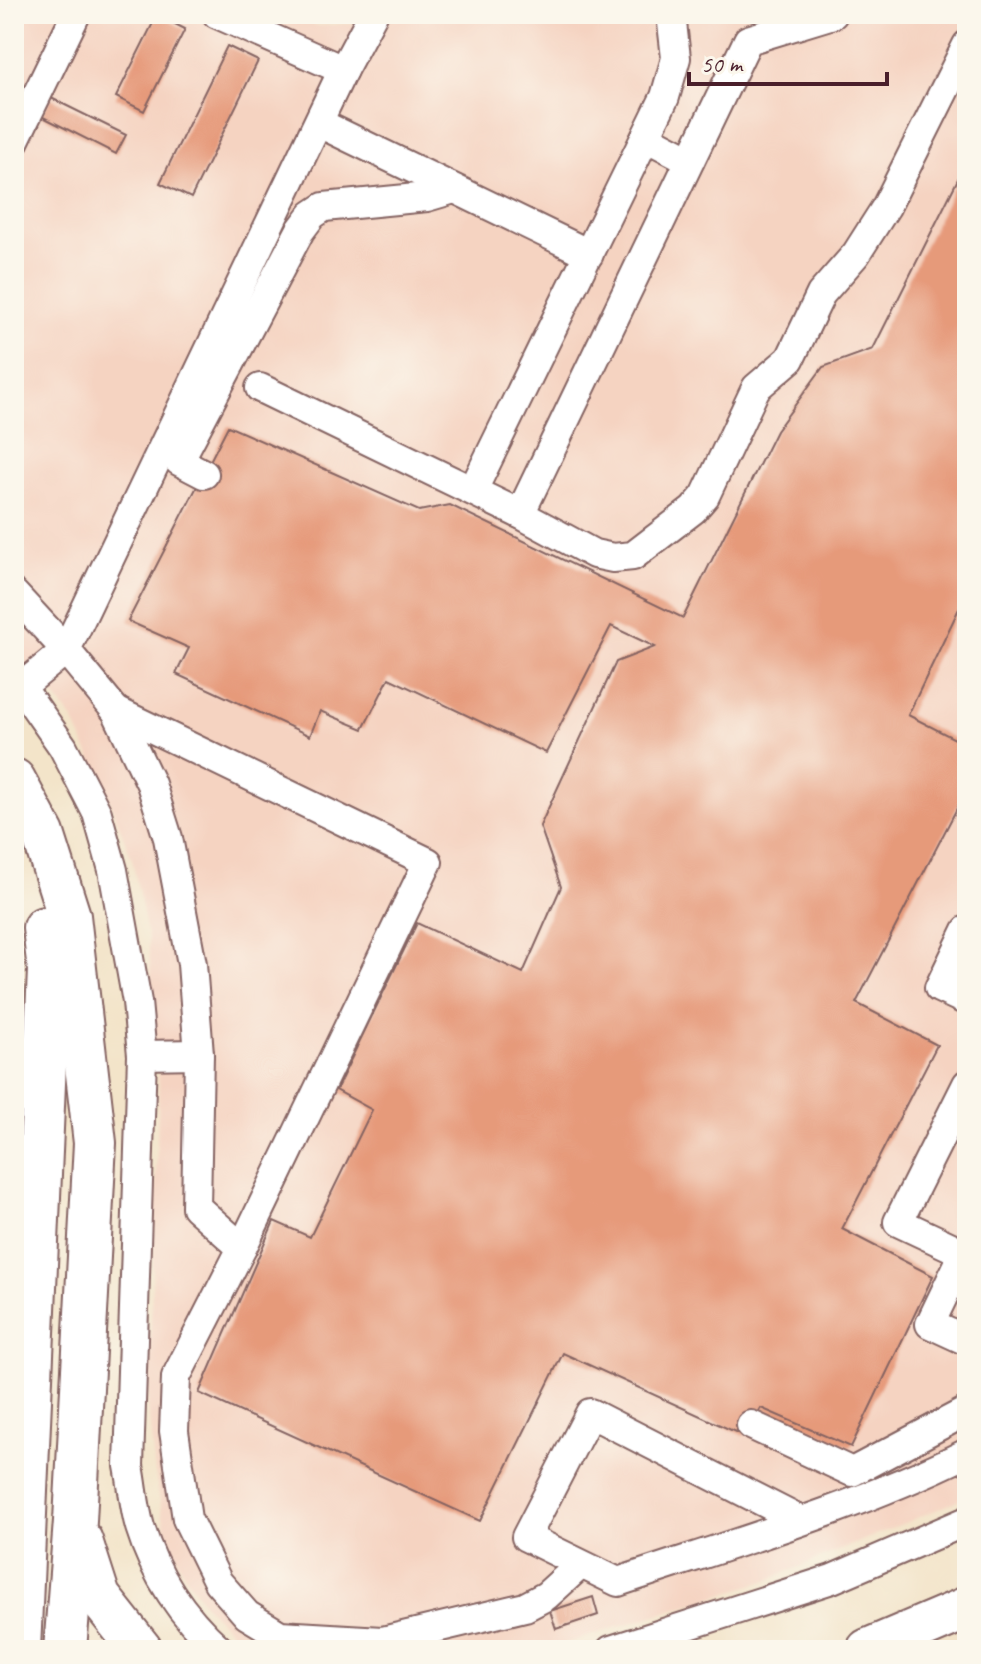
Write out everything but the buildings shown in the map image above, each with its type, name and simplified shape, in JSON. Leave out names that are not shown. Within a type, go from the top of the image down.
[{"type":"highway","points":[[14,780],[43,834],[69,916],[95,1143],[65,1650]]},
{"type":"highway","points":[[14,825],[42,904],[49,970],[20,1521],[19,1650]]},
{"type":"highway","points":[[75,1521],[99,1597],[141,1650]]},
{"type":"highway","points":[[868,1650],[967,1608]]},
{"type":"highway","points":[[944,1650],[967,1639]]},
{"type":"street","points":[[14,142],[76,14]]},
{"type":"street","points":[[217,14],[343,70]]},
{"type":"street","points":[[220,1650],[193,1626],[163,1582],[140,1526],[129,1466],[142,1055],[135,987],[113,870],[97,813],[63,747],[18,684],[66,650],[343,70],[373,14]]},
{"type":"street","points":[[473,490],[665,97],[676,58],[671,14]]},
{"type":"street","points":[[520,514],[748,40],[833,14]]},
{"type":"street","points":[[260,388],[473,490],[594,554],[613,558],[633,556],[693,510],[705,496],[756,388],[790,359],[821,294],[856,254],[886,207],[967,45]]},
{"type":"street","points":[[319,123],[589,254]]},
{"type":"street","points":[[646,137],[690,160]]},
{"type":"street","points":[[204,474],[179,461],[300,231],[312,215],[324,207],[427,197],[454,189]]},
{"type":"street","points":[[14,594],[116,711],[151,784],[168,838],[192,964],[199,1054],[196,1207],[242,1248]]},
{"type":"street","points":[[116,711],[428,862],[242,1248],[176,1377],[174,1431],[187,1519],[218,1582],[247,1615],[280,1635],[382,1641],[525,1607],[546,1596],[580,1565]]},
{"type":"street","points":[[967,930],[939,988],[967,1001]]},
{"type":"street","points":[[142,1055],[199,1054]]},
{"type":"street","points":[[967,1084],[898,1222],[964,1253],[930,1324],[967,1341]]},
{"type":"street","points":[[751,1425],[852,1472],[967,1411]]},
{"type":"street","points":[[801,1521],[590,1413],[526,1537],[618,1582],[801,1521],[966,1456]]},
{"type":"street","points":[[611,1650],[832,1579],[967,1521]]},
{"type":"shaded area","points":[[16,14],[290,14],[318,26],[368,22],[381,14],[967,14],[967,1497],[768,1580],[544,1650],[254,1650],[233,1634],[205,1605],[184,1574],[165,1528],[148,1409],[159,1085],[148,937],[132,859],[105,788],[73,720],[43,681],[14,654]]}]
